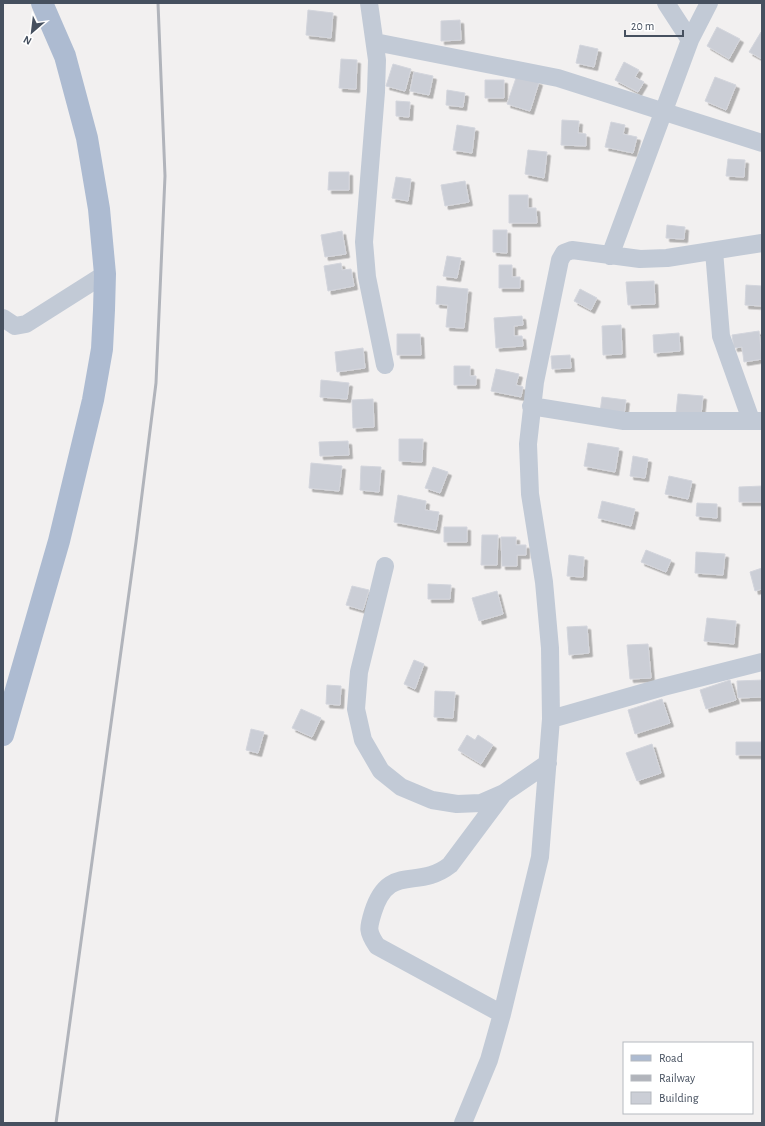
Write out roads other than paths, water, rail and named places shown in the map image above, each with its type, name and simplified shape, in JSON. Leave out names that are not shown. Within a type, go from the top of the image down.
[{"type":"main road","points":[[3,734],[59,541],[93,400],[102,349],[105,274],[99,209],[87,138],[65,56],[42,3]]},
{"type":"street","points":[[369,3],[375,42],[376,92],[364,242],[367,277],[385,365]]},
{"type":"street","points":[[666,3],[690,40]]},
{"type":"street","points":[[610,256],[690,40],[709,3]]},
{"type":"street","points":[[375,42],[558,78],[762,143]]},
{"type":"street","points":[[463,1123],[489,1060],[502,1014],[540,857],[552,719],[549,633],[544,582],[530,494],[528,444],[532,406],[560,260],[564,253],[572,250],[640,259],[667,258],[762,243]]},
{"type":"street","points":[[532,406],[624,421],[757,420],[721,336],[714,251]]},
{"type":"street","points":[[3,318],[15,326],[26,324],[105,274]]},
{"type":"street","points":[[386,566],[359,672],[356,709],[363,740],[381,771],[401,787],[432,800],[457,804],[481,803],[504,793],[548,763]]},
{"type":"street","points":[[552,719],[663,687],[762,662]]},
{"type":"street","points":[[502,1014],[377,946],[371,937],[368,928],[378,896],[387,886],[397,880],[428,877],[440,873],[450,865],[504,793]]},
{"type":"railway","points":[[56,1123],[136,542],[156,383],[165,176],[158,3]]}]
